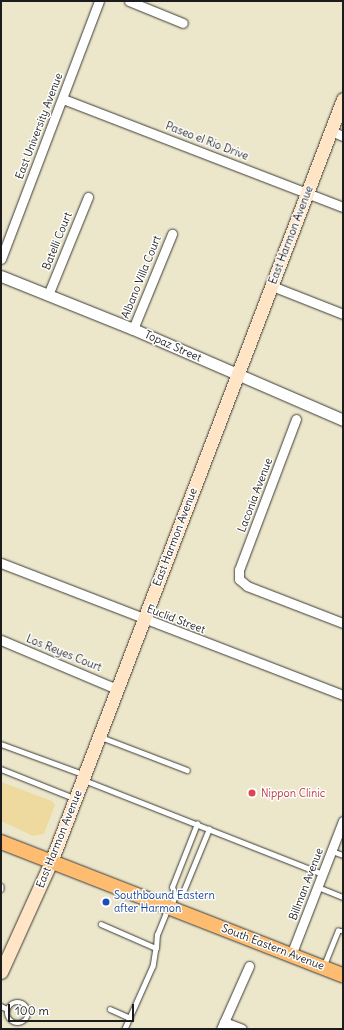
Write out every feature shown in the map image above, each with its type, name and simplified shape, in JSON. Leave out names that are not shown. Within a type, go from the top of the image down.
[{"type":"main road","name":"East Harmon Avenue","points":[[1,971],[51,862],[307,192],[337,134],[343,100]]},
{"type":"main road","name":"South Eastern Avenue","points":[[1,842],[51,862],[171,904],[291,955],[343,975]]},
{"type":"street","name":"East University Avenue","points":[[1,260],[99,1]]},
{"type":"street","points":[[129,1],[183,22]]},
{"type":"street","name":"Paseo el Rio Drive","points":[[63,99],[343,206]]},
{"type":"street","name":"Batelli Court","points":[[48,295],[88,197]]},
{"type":"street","name":"Albano Villa Court","points":[[133,329],[172,234]]},
{"type":"street","name":"Topaz Street","points":[[1,276],[133,329],[343,420]]},
{"type":"street","points":[[272,286],[343,314]]},
{"type":"street","name":"Laconia Avenue","points":[[296,419],[239,570],[239,579],[247,586],[343,623]]},
{"type":"street","name":"Euclid Street","points":[[1,563],[343,695]]},
{"type":"street","name":"Los Reyes Court","points":[[1,640],[118,688]]},
{"type":"street","name":"Billman Avenue","points":[[291,955],[343,821]]},
{"type":"street","points":[[242,1029],[223,1026],[249,966]]},
{"type":"lane","points":[[99,736],[186,770]]},
{"type":"lane","points":[[1,744],[323,874]]},
{"type":"lane","points":[[1,769],[75,799]]},
{"type":"lane","points":[[171,904],[172,887],[197,824]]},
{"type":"lane","points":[[125,1029],[153,966],[157,935],[171,904],[183,892],[209,829]]},
{"type":"lane","points":[[332,851],[343,855]]},
{"type":"lane","points":[[318,887],[343,897]]},
{"type":"lane","points":[[101,924],[156,948]]},
{"type":"lane","points":[[323,967],[338,931],[343,931]]},
{"type":"lane","points":[[19,1002],[26,1005],[29,1015],[23,1023],[15,1024],[7,1017],[7,1009],[12,1003],[19,1002]]},
{"type":"lane","points":[[1,1006],[7,1009]]},
{"type":"lane","points":[[110,1009],[130,1018]]},
{"type":"sand","points":[[1,782],[52,801],[55,805],[44,834],[33,836],[1,821]]},
{"type":"place","name":"Nippon Clinic","points":[[252,793]]},
{"type":"place","name":"Southbound Eastern after Harmon","points":[[106,902]]}]
